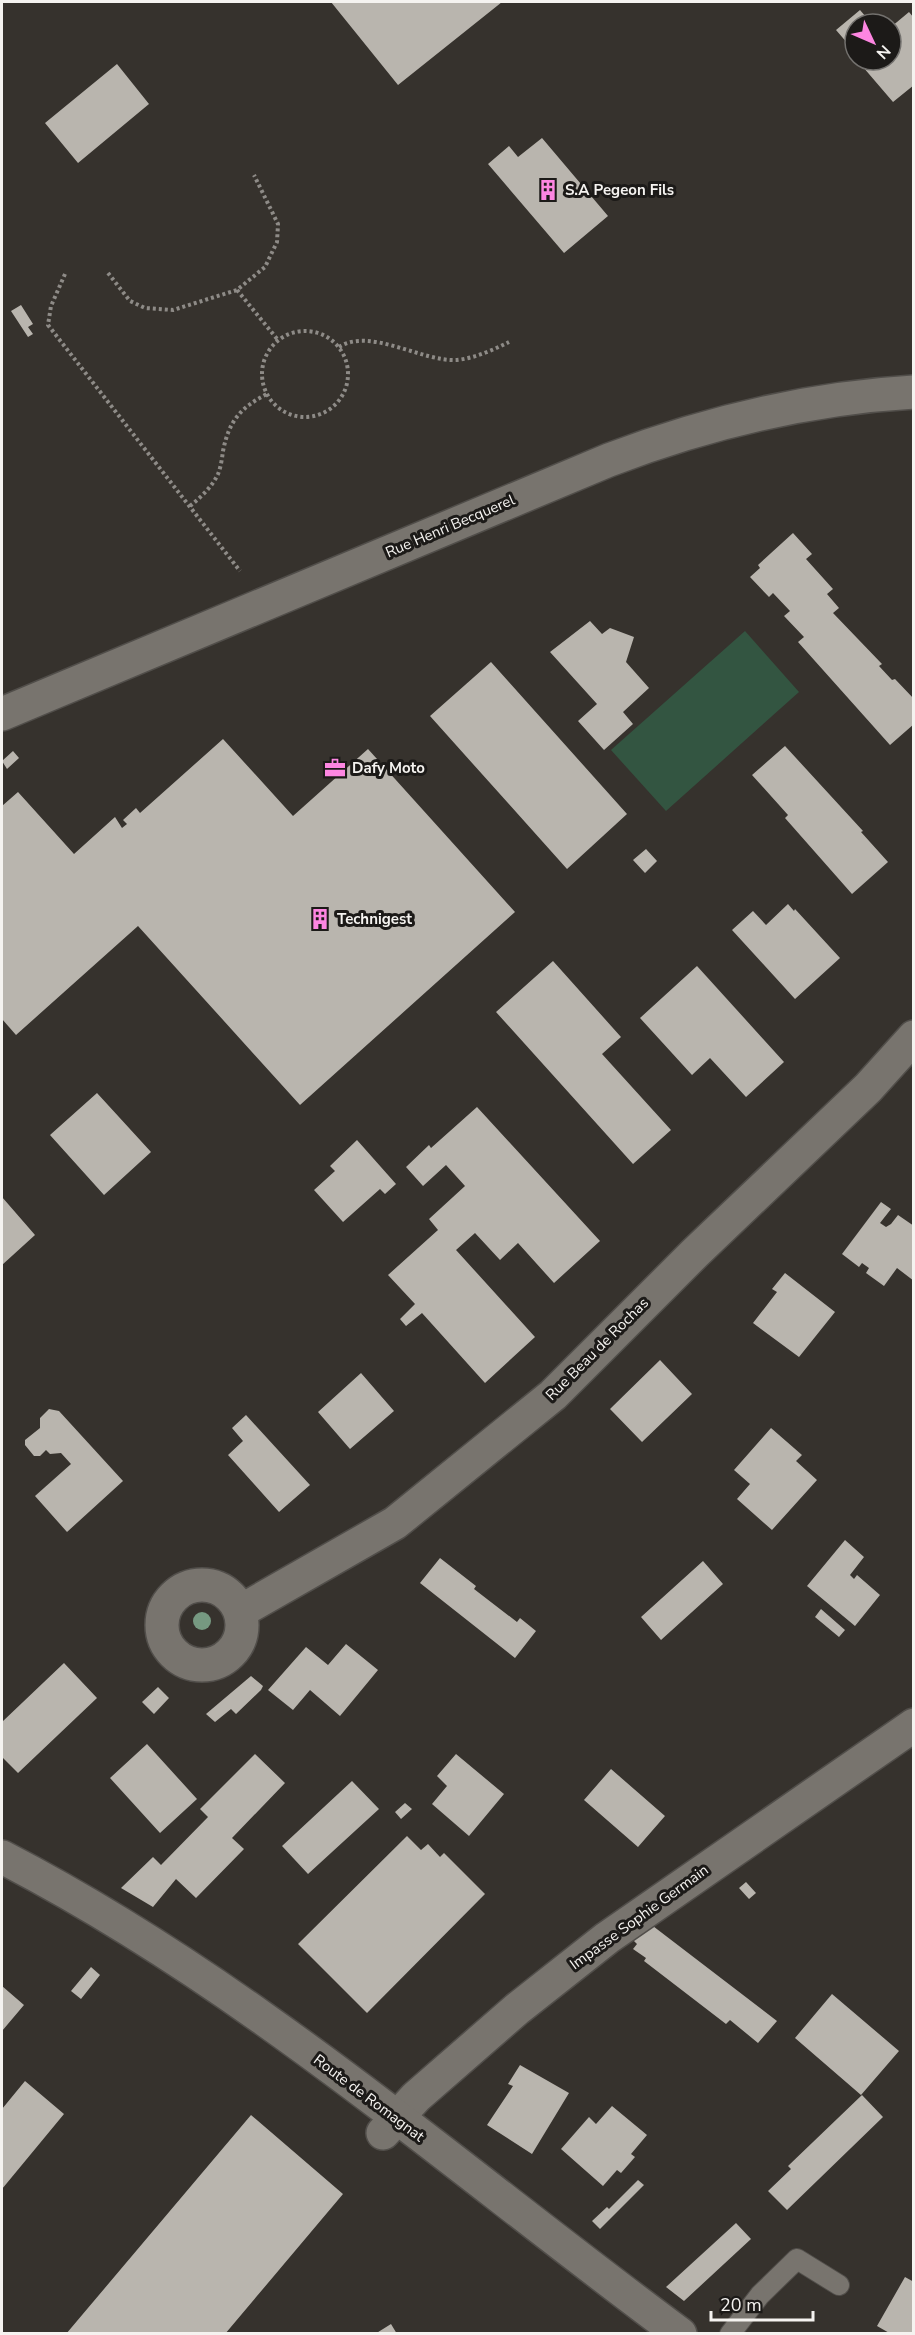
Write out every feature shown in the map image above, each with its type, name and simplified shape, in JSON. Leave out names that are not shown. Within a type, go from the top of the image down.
[{"type":"street","name":"Rue Henri Becquerel","points":[[2,714],[652,443],[737,420],[822,401],[914,392]]},
{"type":"street","name":"Rue Beau de Rochas","points":[[241,1611],[395,1523],[553,1395],[695,1253],[868,1088],[914,1037]]},
{"type":"street","name":"Impasse Sophie Germain","points":[[389,2125],[405,2106],[517,2009],[607,1938],[914,1725]]},
{"type":"street","points":[[2,1857],[41,1887]]},
{"type":"street","points":[[2,1876],[41,1887]]},
{"type":"street","name":"Route de Romagnat","points":[[41,1887],[111,1938],[389,2125],[680,2334]]},
{"type":"street","name":"Route de Romagnat","points":[[389,2125],[649,2334]]},
{"type":"lane","points":[[730,2334],[760,2295],[798,2259],[839,2285]]},
{"type":"path","points":[[108,273],[130,301],[145,308],[173,310],[237,290],[265,267],[277,242],[278,224],[254,175]]},
{"type":"path","points":[[65,274],[51,306],[48,325],[240,571]]},
{"type":"path","points":[[237,290],[251,304],[257,317],[278,340]]},
{"type":"path","points":[[296,332],[316,332],[329,338],[339,347],[348,373],[346,387],[339,400],[328,410],[316,415],[301,416],[288,413],[276,405],[267,394],[262,383],[264,359],[278,340],[296,332]]},
{"type":"path","points":[[339,347],[346,342],[368,342],[400,347],[431,357],[456,360],[486,353],[509,342]]},
{"type":"path","points":[[190,506],[206,492],[218,474],[226,439],[235,417],[251,403],[267,394]]},
{"type":"green space","points":[[745,631],[799,692],[666,811],[611,750]]},
{"type":"building","points":[[331,2],[502,2],[398,85]]},
{"type":"building","points":[[909,12],[914,18],[914,85],[893,102],[867,72],[903,72],[903,17]]},
{"type":"building","points":[[843,24],[843,38],[836,30]]},
{"type":"building","points":[[117,64],[149,104],[78,163],[45,123]]},
{"type":"building","name":"S.A Pegeon Fils","points":[[542,138],[608,216],[564,253],[488,164],[509,146],[518,157]]},
{"type":"building","points":[[21,305],[33,324],[28,327],[33,334],[28,337],[11,311]]},
{"type":"building","points":[[793,533],[812,554],[806,559],[833,589],[827,594],[839,608],[833,613],[882,664],[879,666],[892,680],[895,679],[914,699],[914,724],[890,745],[798,642],[804,637],[784,616],[790,611],[773,593],[769,597],[750,577],[760,568],[758,565]]},
{"type":"building","points":[[590,621],[602,634],[610,628],[634,637],[626,662],[649,688],[623,712],[633,724],[604,750],[578,721],[597,704],[550,652]]},
{"type":"building","points":[[491,662],[627,814],[567,869],[430,716]]},
{"type":"building","name":"Technigest","points":[[223,739],[293,816],[368,749],[515,912],[300,1105],[138,926],[16,1035],[2,1019],[2,806],[18,792],[74,854],[115,817],[122,828],[127,824],[123,820],[136,808],[140,813]]},
{"type":"building","points":[[785,746],[863,831],[861,832],[888,862],[852,894],[785,818],[788,815],[752,775]]},
{"type":"building","points":[[13,751],[19,758],[7,769],[2,761]]},
{"type":"building","points":[[646,849],[657,861],[645,873],[633,860]]},
{"type":"building","points":[[788,904],[840,958],[795,999],[732,930],[753,911],[766,925]]},
{"type":"building","points":[[553,961],[621,1037],[602,1054],[671,1130],[633,1164],[496,1012]]},
{"type":"building","points":[[697,966],[784,1062],[746,1097],[710,1058],[692,1075],[640,1018]]},
{"type":"building","points":[[97,1093],[151,1152],[104,1195],[50,1135]]},
{"type":"building","points":[[477,1107],[600,1241],[554,1283],[518,1243],[500,1260],[475,1233],[456,1250],[535,1337],[485,1383],[422,1313],[406,1326],[400,1319],[415,1304],[388,1275],[438,1230],[429,1219],[465,1186],[446,1165],[423,1186],[406,1167],[429,1145],[431,1148]]},
{"type":"building","points":[[357,1140],[396,1184],[385,1194],[380,1189],[343,1222],[314,1190],[335,1171],[330,1166]]},
{"type":"building","points":[[2,1197],[35,1235],[2,1265]]},
{"type":"building","points":[[881,1202],[891,1209],[880,1223],[886,1227],[898,1215],[914,1226],[914,1281],[897,1268],[884,1286],[866,1273],[869,1268],[862,1263],[859,1267],[842,1254]]},
{"type":"building","points":[[785,1273],[835,1312],[799,1357],[753,1323],[777,1292],[772,1289]]},
{"type":"building","points":[[660,1360],[692,1394],[642,1442],[610,1409]]},
{"type":"building","points":[[361,1373],[394,1411],[350,1449],[318,1412]]},
{"type":"building","points":[[49,1409],[59,1411],[123,1481],[67,1532],[35,1496],[71,1464],[61,1453],[50,1454],[46,1450],[40,1456],[34,1456],[25,1445],[25,1440],[40,1428],[40,1418]]},
{"type":"building","points":[[246,1415],[310,1485],[279,1512],[228,1455],[243,1441],[232,1428]]},
{"type":"building","points":[[771,1428],[802,1455],[796,1461],[817,1480],[772,1530],[737,1499],[750,1484],[734,1470]]},
{"type":"building","points":[[845,1540],[864,1557],[850,1575],[854,1579],[857,1575],[880,1595],[855,1626],[807,1586]]},
{"type":"building","points":[[440,1558],[476,1586],[474,1589],[517,1622],[520,1618],[536,1631],[515,1658],[420,1583]]},
{"type":"building","points":[[703,1561],[723,1584],[661,1640],[641,1617]]},
{"type":"building","points":[[821,1609],[845,1630],[839,1637],[815,1617]]},
{"type":"building","points":[[346,1644],[378,1670],[340,1716],[310,1690],[293,1710],[268,1690],[306,1647],[328,1665]]},
{"type":"building","points":[[64,1663],[97,1698],[18,1773],[2,1757],[2,1722]]},
{"type":"building","points":[[251,1676],[263,1686],[236,1714],[231,1709],[215,1722],[206,1714]]},
{"type":"building","points":[[158,1687],[169,1698],[154,1714],[142,1702]]},
{"type":"building","points":[[147,1744],[197,1799],[160,1833],[110,1778]]},
{"type":"building","points":[[255,1754],[285,1783],[232,1838],[244,1849],[196,1898],[176,1879],[153,1907],[121,1888],[153,1857],[161,1865],[208,1817],[200,1809]]},
{"type":"building","points":[[456,1754],[504,1794],[469,1836],[432,1804],[447,1786],[437,1776]]},
{"type":"building","points":[[611,1769],[665,1816],[638,1847],[584,1800]]},
{"type":"building","points":[[352,1781],[379,1809],[308,1874],[282,1846]]},
{"type":"building","points":[[405,1803],[412,1809],[401,1819],[395,1812]]},
{"type":"building","points":[[407,1836],[421,1850],[428,1844],[440,1857],[444,1853],[485,1894],[367,2013],[298,1944]]},
{"type":"building","points":[[746,1882],[756,1893],[749,1899],[739,1888]]},
{"type":"building","points":[[649,1923],[777,2021],[758,2043],[730,2020],[726,2024],[644,1961],[646,1958],[633,1949],[637,1944],[630,1937]]},
{"type":"building","points":[[91,1967],[100,1975],[81,1999],[71,1991]]},
{"type":"building","points":[[2,1986],[24,2005],[2,2031]]},
{"type":"building","points":[[832,1994],[899,2051],[861,2095],[795,2038]]},
{"type":"building","points":[[520,2065],[569,2093],[532,2154],[487,2125],[513,2086],[508,2084]]},
{"type":"building","points":[[25,2081],[64,2114],[2,2189],[2,2109]]},
{"type":"building","points":[[862,2095],[883,2117],[787,2210],[768,2191],[791,2169],[788,2166]]},
{"type":"building","points":[[612,2106],[647,2135],[631,2154],[635,2157],[621,2173],[617,2170],[603,2186],[561,2149],[589,2117],[596,2124]]},
{"type":"building","points":[[251,2115],[343,2194],[225,2334],[66,2334]]},
{"type":"building","points":[[638,2180],[644,2185],[600,2229],[592,2221],[607,2207],[609,2209]]},
{"type":"building","points":[[736,2223],[751,2239],[684,2301],[666,2287]]},
{"type":"building","points":[[905,2277],[914,2282],[914,2334],[891,2334],[877,2326]]},
{"type":"building","points":[[391,2324],[397,2334],[375,2334]]},
{"type":"place","name":"S.A Pegeon Fils","points":[[548,190]]},
{"type":"place","name":"Dafy Moto","points":[[335,768]]},
{"type":"place","name":"Technigest","points":[[320,919]]}]
